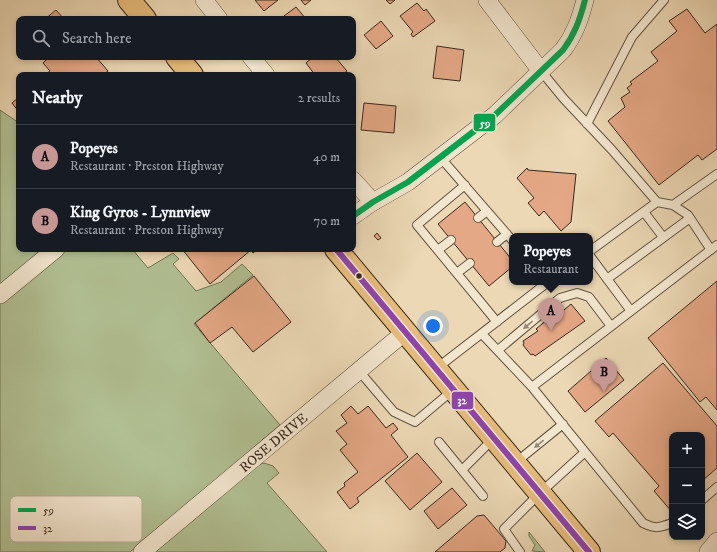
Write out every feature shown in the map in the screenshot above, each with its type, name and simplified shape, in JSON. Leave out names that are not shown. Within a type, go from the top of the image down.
[{"type":"main road","points":[[130,0],[143,16]]},
{"type":"main road","points":[[180,60],[190,72]]},
{"type":"main road","points":[[338,252],[539,494],[589,552]]},
{"type":"street","points":[[204,0],[217,16]]},
{"type":"street","points":[[488,0],[541,71]]},
{"type":"street","points":[[356,214],[372,202],[408,182],[495,115],[563,50],[570,41],[579,22],[585,0]]},
{"type":"street","points":[[254,60],[264,72]]},
{"type":"street","points":[[356,183],[372,202]]},
{"type":"street","points":[[0,295],[52,252]]},
{"type":"street","name":"ROSE DRIVE","points":[[142,552],[405,332]]},
{"type":"street","points":[[708,552],[717,541]]},
{"type":"lane","points":[[587,124],[632,38],[664,0]]},
{"type":"lane","points":[[532,387],[714,247],[688,215],[674,205],[657,202],[612,150],[564,99],[541,71]]},
{"type":"lane","points":[[440,157],[509,237],[497,242]]},
{"type":"lane","points":[[674,205],[717,174]]},
{"type":"lane","points":[[465,185],[417,225],[497,322]]},
{"type":"lane","points":[[593,249],[657,202]]},
{"type":"lane","points":[[478,218],[487,211]]},
{"type":"lane","points":[[644,212],[663,237]]},
{"type":"lane","points":[[607,279],[690,218]]},
{"type":"lane","points":[[438,250],[451,240]]},
{"type":"lane","points":[[593,260],[631,311]]},
{"type":"lane","points":[[457,274],[470,263]]},
{"type":"lane","points":[[436,369],[544,285]]},
{"type":"lane","points":[[498,350],[560,298],[578,293],[589,297],[611,326]]},
{"type":"lane","points":[[482,334],[532,387],[643,523],[652,527],[661,527],[669,524]]},
{"type":"lane","points":[[359,371],[394,412],[415,422],[453,390]]},
{"type":"lane","points":[[514,464],[563,424]]},
{"type":"lane","points":[[462,470],[493,438]]},
{"type":"lane","points":[[439,442],[483,496]]},
{"type":"lane","points":[[520,552],[504,529],[539,494],[586,452]]},
{"type":"lane","points":[[705,497],[717,487]]},
{"type":"green space","points":[[0,110],[16,121],[16,252],[38,252],[0,285]]},
{"type":"green space","points":[[64,252],[135,252],[148,268],[173,253],[179,259],[173,264],[196,291],[221,282],[242,264],[253,275],[194,324],[280,425],[142,542],[142,496],[10,496],[10,542],[142,542],[130,552],[0,552],[0,303]]},
{"type":"green space","points":[[264,463],[273,466],[279,473],[267,483],[327,552],[152,552],[258,465]]},
{"type":"green space","points":[[529,532],[545,552],[532,551],[535,545],[529,536]]},
{"type":"building","points":[[255,0],[278,0],[264,11]]},
{"type":"building","points":[[301,0],[311,0],[305,5]]},
{"type":"building","points":[[386,0],[395,0],[390,4]]},
{"type":"building","points":[[417,3],[424,11],[426,9],[435,21],[413,37],[411,34],[413,32],[400,16]]},
{"type":"building","points":[[296,7],[304,16],[284,16]]},
{"type":"building","points":[[687,9],[705,33],[717,24],[717,149],[702,160],[698,155],[659,185],[608,121],[625,107],[621,98],[630,92],[627,88],[632,84],[630,82],[658,61],[651,52],[677,31],[669,21]]},
{"type":"building","points":[[56,10],[61,16],[49,16]]},
{"type":"building","points":[[381,21],[393,36],[376,49],[364,35]]},
{"type":"building","points":[[437,46],[464,50],[460,81],[433,78]]},
{"type":"building","points":[[46,60],[99,60],[108,71],[49,72],[50,71],[43,63]]},
{"type":"building","points":[[310,60],[338,60],[347,71],[313,72],[306,63]]},
{"type":"building","points":[[16,100],[16,108],[12,103]]},
{"type":"building","points":[[364,103],[396,106],[394,133],[361,130]]},
{"type":"building","points":[[527,168],[528,170],[576,174],[571,222],[561,231],[544,211],[539,216],[528,203],[534,198],[517,178]]},
{"type":"building","points":[[465,202],[509,256],[509,269],[489,286],[438,224]]},
{"type":"building","points":[[377,233],[381,238],[378,240],[374,236]]},
{"type":"building","points":[[184,252],[249,252],[210,284]]},
{"type":"building","points":[[254,276],[291,322],[253,352],[232,327],[210,343],[195,323]]},
{"type":"building","points":[[717,281],[717,410],[706,397],[700,402],[648,338]]},
{"type":"building","points":[[571,304],[585,321],[535,356],[533,354],[531,355],[523,345],[523,341],[538,331],[536,329],[549,318],[551,321]]},
{"type":"building","points":[[606,358],[624,380],[585,412],[568,391]]},
{"type":"building","points":[[663,363],[717,426],[717,468],[705,478],[705,432],[669,432],[669,508],[654,491],[659,486],[613,433],[609,437],[595,421]]},
{"type":"building","points":[[351,406],[358,414],[368,406],[386,428],[393,423],[398,429],[391,435],[408,457],[357,498],[359,502],[350,509],[337,492],[345,486],[344,483],[358,472],[340,450],[347,444],[336,431],[347,423],[341,415]]},
{"type":"building","points":[[417,453],[442,482],[410,510],[385,481]]},
{"type":"building","points":[[452,488],[467,505],[438,529],[424,511]]},
{"type":"building","points":[[484,515],[506,541],[505,548],[500,552],[435,552],[477,516]]},
{"type":"transit line","name":"59","points":[[356,214],[373,202],[408,182],[495,115],[563,50],[577,26],[585,0]]},
{"type":"transit line","name":"32","points":[[339,252],[589,552]]},
{"type":"place","name":"Popeyes","points":[[551,331]]},
{"type":"place","name":"King Gyros - Lynnview","points":[[604,392]]}]
